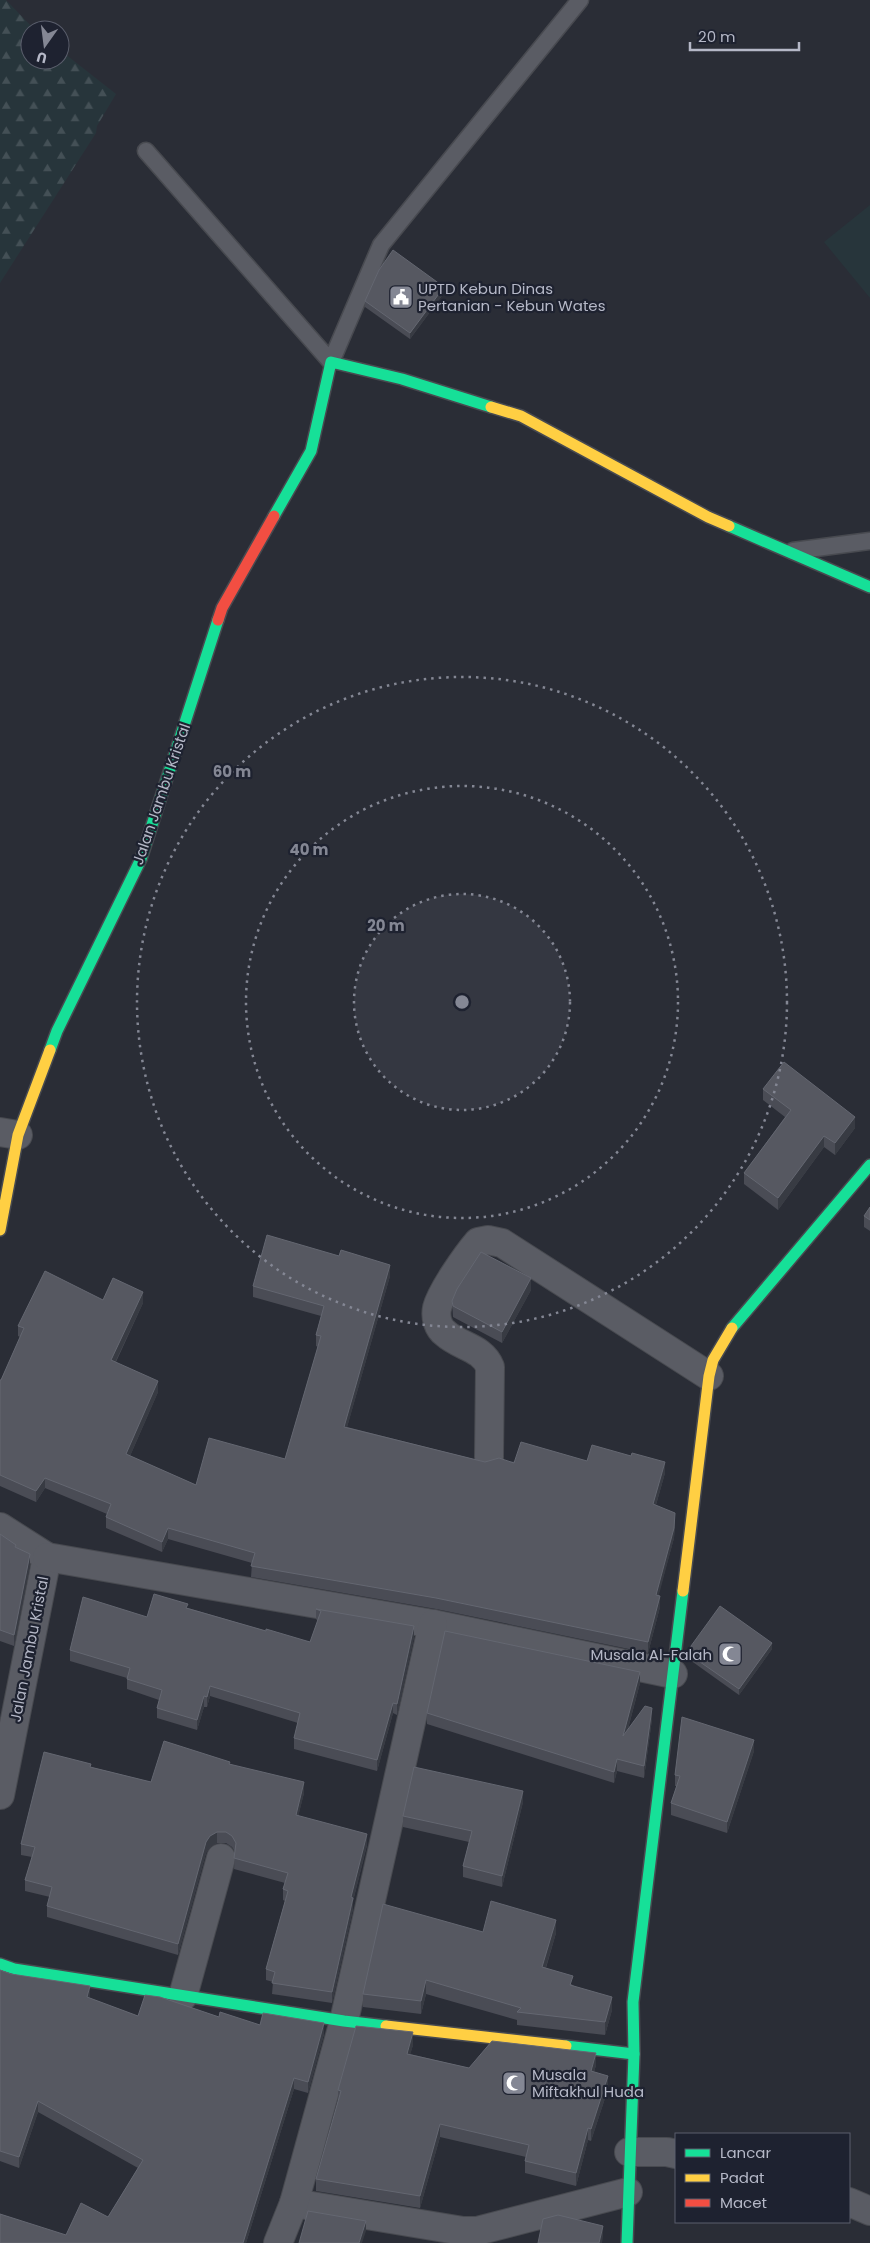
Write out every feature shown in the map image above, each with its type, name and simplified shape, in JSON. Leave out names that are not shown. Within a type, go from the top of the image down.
[{"type":"street","points":[[331,362],[402,379],[521,416],[708,517],[870,588]]},
{"type":"street","name":"Jalan Jambu Kristal","points":[[0,1230],[9,1134],[141,858],[222,608],[312,451],[331,362]]},
{"type":"street","points":[[627,2243],[634,2054],[633,2002],[709,1376],[713,1360],[730,1330],[870,1165]]},
{"type":"street","points":[[489,1457],[490,1367],[487,1359],[477,1351],[444,1333],[437,1321],[436,1309],[442,1296],[478,1242],[488,1240],[502,1243],[709,1376]]},
{"type":"street","name":"Jalan Jambu Kristal","points":[[0,1527],[47,1557],[8,1714],[0,1795]]},
{"type":"street","points":[[47,1557],[433,1624],[673,1674]]},
{"type":"street","points":[[278,2243],[294,2203],[344,2022],[433,1624]]},
{"type":"street","points":[[183,1996],[221,1858]]},
{"type":"street","points":[[0,1964],[14,1969],[344,2022],[634,2054]]},
{"type":"street","points":[[629,2152],[675,2154]]},
{"type":"street","points":[[294,2203],[463,2231],[477,2231],[628,2192]]},
{"type":"street","points":[[850,2202],[870,2211]]},
{"type":"lane","points":[[146,151],[331,362],[381,245],[580,0]]},
{"type":"lane","points":[[788,552],[870,541]]},
{"type":"green space","points":[[0,0],[6,0],[25,20],[20,20],[20,70],[70,70],[70,58],[116,94],[97,126],[96,133],[0,283]]},
{"type":"green space","points":[[870,205],[870,298],[824,242]]},
{"type":"building","name":"UPTD Kebun Dinas Pertanian - Kebun Wates","points":[[393,250],[444,287],[410,333],[365,301],[379,270]]},
{"type":"building","points":[[784,1062],[855,1117],[835,1143],[824,1136],[778,1198],[744,1173],[791,1110],[763,1089]]},
{"type":"building","points":[[870,1207],[870,1220],[864,1216]]},
{"type":"building","points":[[267,1235],[339,1256],[341,1250],[390,1265],[344,1427],[485,1462],[499,1458],[514,1463],[521,1442],[587,1461],[592,1445],[631,1456],[632,1453],[665,1462],[653,1504],[675,1513],[674,1528],[656,1595],[660,1596],[648,1642],[436,1598],[251,1566],[255,1553],[168,1528],[162,1542],[106,1517],[111,1504],[45,1478],[36,1491],[0,1475],[0,1380],[24,1328],[18,1326],[45,1271],[103,1300],[113,1278],[143,1292],[111,1360],[158,1381],[126,1454],[196,1485],[209,1438],[285,1459],[321,1336],[316,1335],[324,1306],[253,1286]]},
{"type":"building","points":[[481,1252],[531,1278],[502,1332],[453,1306],[452,1301],[457,1289]]},
{"type":"building","points":[[0,1534],[16,1545],[15,1547],[30,1554],[14,1635],[0,1630]]},
{"type":"building","points":[[154,1594],[188,1604],[186,1608],[310,1642],[321,1611],[316,1609],[414,1626],[397,1704],[393,1703],[377,1760],[294,1738],[300,1713],[210,1686],[207,1697],[204,1696],[197,1720],[157,1708],[162,1690],[127,1679],[130,1668],[70,1650],[83,1597],[147,1617]]},
{"type":"building","name":"Musala Al-Falah","points":[[720,1606],[772,1643],[739,1689],[690,1655],[691,1646]]},
{"type":"building","points":[[445,1631],[640,1672],[623,1736],[645,1706],[652,1708],[644,1766],[617,1759],[614,1772],[427,1713]]},
{"type":"building","points":[[682,1717],[754,1740],[727,1822],[671,1803],[680,1776],[675,1775]]},
{"type":"building","points":[[164,1741],[230,1762],[229,1764],[304,1782],[296,1815],[367,1834],[351,1897],[353,1898],[332,1992],[272,1983],[275,1972],[266,1969],[288,1891],[283,1889],[288,1873],[234,1858],[236,1843],[232,1836],[226,1832],[217,1832],[210,1836],[206,1842],[178,1944],[47,1906],[52,1887],[25,1880],[35,1847],[21,1844],[44,1752],[91,1764],[90,1767],[151,1782]]},
{"type":"building","points":[[414,1767],[523,1791],[502,1876],[463,1866],[472,1831],[403,1816]]},
{"type":"building","points":[[491,1901],[556,1920],[542,1967],[573,1976],[570,1985],[612,1997],[605,2022],[517,2012],[521,2008],[426,1980],[421,2001],[363,1994],[383,1904],[483,1932]]},
{"type":"building","points":[[0,1970],[11,1974],[90,1986],[87,1997],[138,2016],[145,1995],[160,1997],[219,2017],[220,2012],[260,2025],[263,2013],[324,2023],[308,2082],[294,2078],[243,2243],[0,2243],[0,2214],[66,2235],[81,2203],[108,2217],[143,2160],[38,2101],[19,2157],[0,2151]]},
{"type":"building","points":[[356,2026],[413,2032],[407,2054],[469,2068],[492,2041],[596,2053],[591,2071],[608,2076],[591,2129],[588,2128],[576,2173],[525,2161],[529,2145],[440,2124],[420,2196],[316,2179],[341,2091],[338,2090]]},
{"type":"building","points":[[308,2211],[366,2221],[359,2243],[299,2243]]},
{"type":"building","points":[[558,2215],[603,2226],[599,2243],[538,2243],[543,2219]]},
{"type":"traffic: fast","points":[[274,516],[311,451],[331,362],[402,379],[491,407]]},
{"type":"traffic: fast","points":[[729,526],[870,587]]},
{"type":"traffic: fast","points":[[50,1050],[57,1031],[141,859],[218,620]]},
{"type":"traffic: fast","points":[[732,1328],[870,1165]]},
{"type":"traffic: fast","points":[[627,2243],[634,2054],[633,2002],[683,1591]]},
{"type":"traffic: fast","points":[[0,1964],[14,1969],[386,2026]]},
{"type":"traffic: fast","points":[[566,2046],[634,2054]]},
{"type":"traffic: slow","points":[[491,407],[521,416],[708,517],[729,526]]},
{"type":"traffic: slow","points":[[0,1230],[18,1135],[50,1050]]},
{"type":"traffic: slow","points":[[683,1591],[709,1376],[713,1360],[732,1328]]},
{"type":"traffic: slow","points":[[386,2026],[566,2046]]},
{"type":"traffic: jam","points":[[218,620],[222,608],[274,516]]},
{"type":"place","name":"UPTD Kebun Dinas Pertanian - Kebun Wates","points":[[401,297]]},
{"type":"place","name":"Musala Al-Falah","points":[[730,1654]]},
{"type":"place","name":"Musala Miftakhul Huda","points":[[514,2083]]}]
